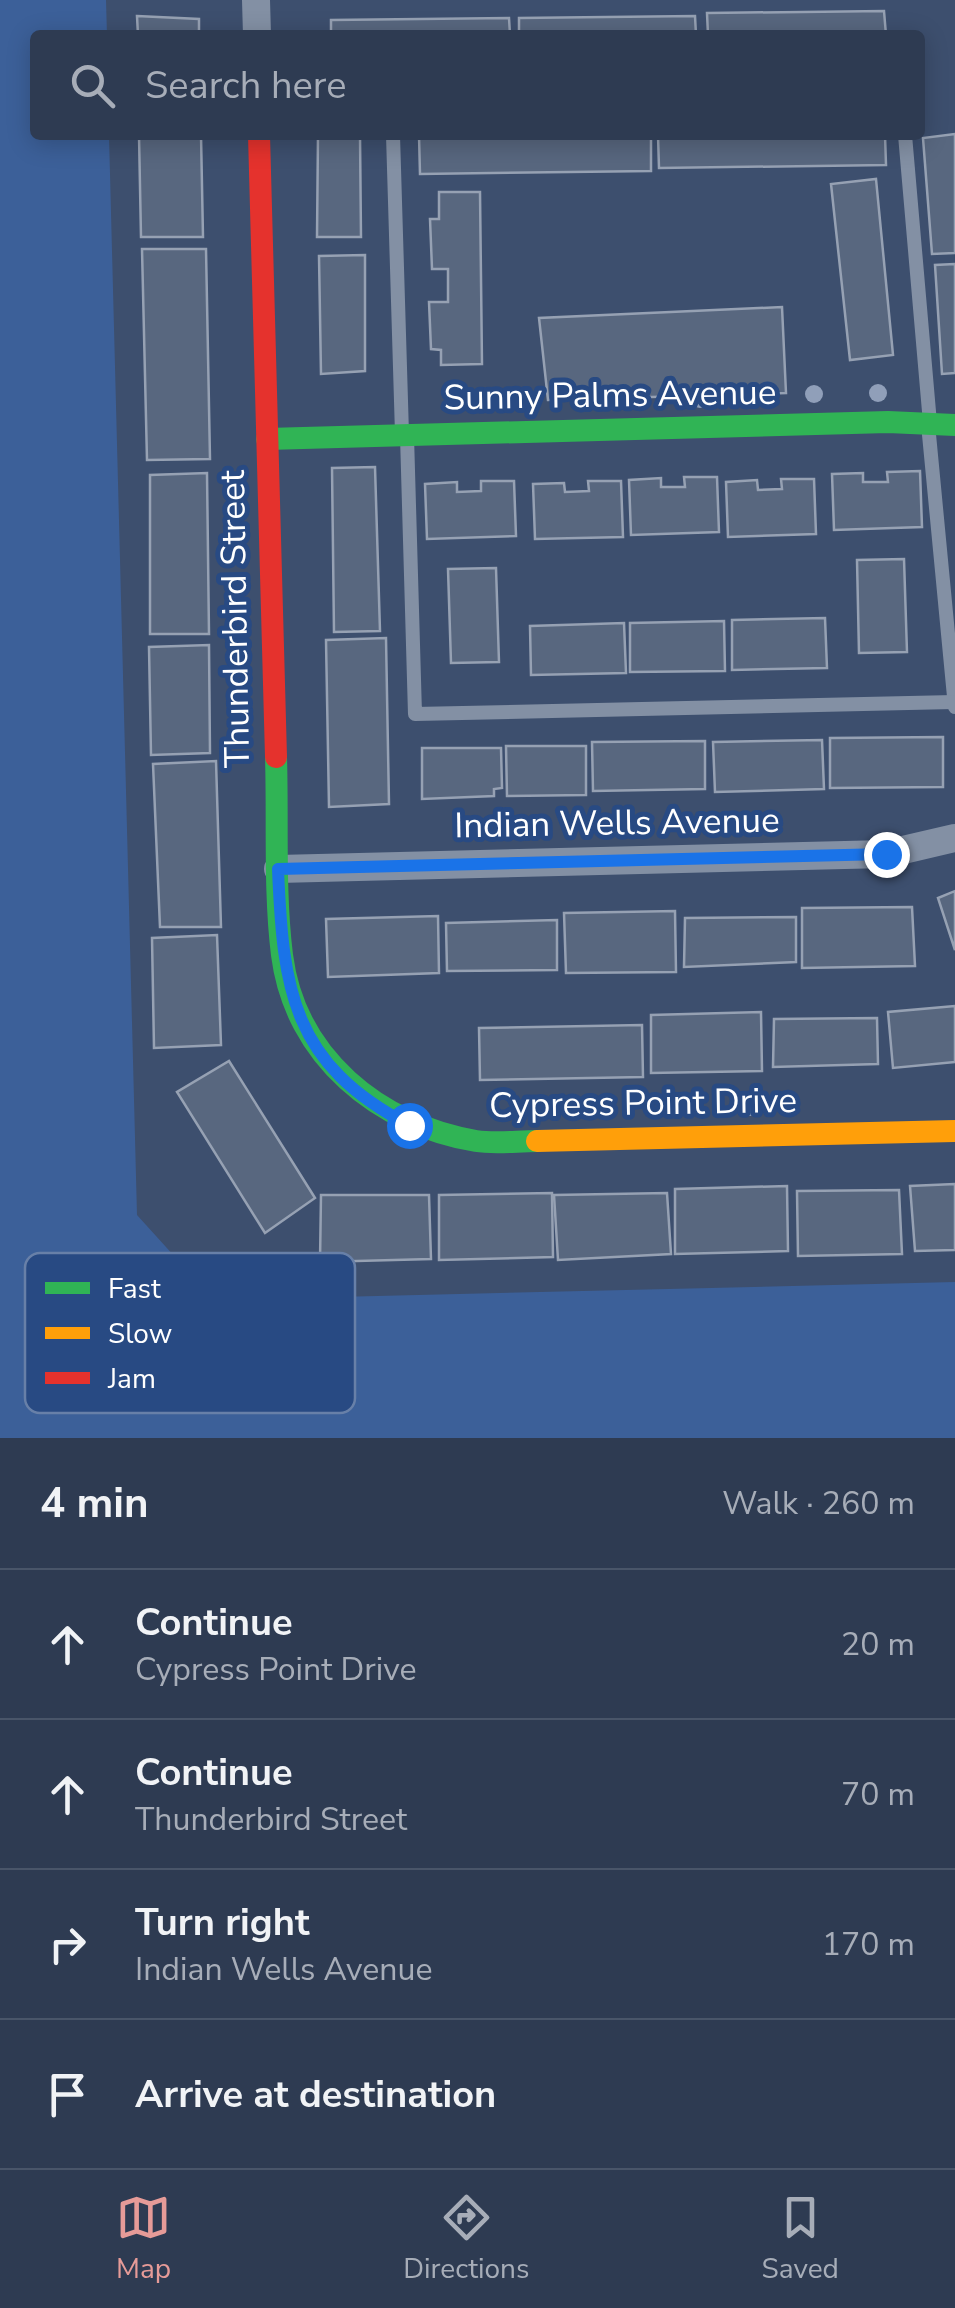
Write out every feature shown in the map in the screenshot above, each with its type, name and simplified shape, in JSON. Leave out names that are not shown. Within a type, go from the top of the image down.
[{"type":"street","points":[[256,0],[257,30]]},
{"type":"street","name":"Thunderbird Street","points":[[260,140],[282,956],[290,992],[304,1027],[346,1084]]},
{"type":"street","name":"Sunny Palms Avenue","points":[[268,438],[955,425]]},
{"type":"street","name":"Indian Wells Avenue","points":[[278,869],[886,854],[955,838]]},
{"type":"street","name":"Cypress Point Drive","points":[[346,1084],[409,1125],[482,1142],[955,1131]]},
{"type":"lane","points":[[393,140],[415,714],[955,704],[906,140]]},
{"type":"shaded area","points":[[0,0],[106,0],[107,30],[30,30],[30,140],[109,140],[137,1215],[171,1253],[25,1253],[25,1413],[355,1413],[355,1297],[955,1282],[955,1438],[0,1438]]},
{"type":"building","points":[[884,11],[886,30],[708,30],[707,13]]},
{"type":"building","points":[[137,16],[199,19],[199,30],[138,30]]},
{"type":"building","points":[[695,16],[696,30],[519,30],[519,18]]},
{"type":"building","points":[[509,18],[510,30],[331,30],[331,20]]},
{"type":"building","points":[[955,134],[955,253],[932,254],[925,138]]},
{"type":"building","points":[[139,140],[201,140],[203,237],[141,237]]},
{"type":"building","points":[[318,140],[360,140],[361,237],[317,237]]},
{"type":"building","points":[[419,140],[651,140],[651,171],[420,174]]},
{"type":"building","points":[[658,140],[885,140],[886,165],[659,168]]},
{"type":"building","points":[[876,179],[893,355],[850,360],[831,184]]},
{"type":"building","points":[[439,192],[480,192],[482,364],[441,365],[441,350],[431,349],[429,302],[448,302],[448,269],[432,269],[430,219],[439,219]]},
{"type":"building","points":[[142,249],[206,249],[210,459],[147,460]]},
{"type":"building","points":[[365,255],[365,371],[321,374],[319,256]]},
{"type":"building","points":[[955,264],[955,373],[942,374],[935,265]]},
{"type":"building","points":[[782,307],[786,393],[548,400],[539,318]]},
{"type":"building","points":[[375,467],[380,631],[334,632],[332,468]]},
{"type":"building","points":[[920,471],[922,527],[834,530],[832,474],[863,473],[863,482],[888,482],[887,472]]},
{"type":"building","points":[[207,473],[209,634],[150,634],[150,475]]},
{"type":"building","points":[[684,477],[717,477],[719,532],[631,535],[629,480],[661,478],[661,487],[685,487]]},
{"type":"building","points":[[781,479],[814,479],[816,534],[728,537],[726,482],[757,480],[758,490],[782,489]]},
{"type":"building","points":[[481,481],[514,481],[516,536],[427,539],[425,484],[457,482],[457,492],[481,491]]},
{"type":"building","points":[[588,481],[621,481],[623,537],[535,539],[533,484],[564,483],[565,492],[589,491]]},
{"type":"building","points":[[904,559],[907,652],[859,653],[857,560]]},
{"type":"building","points":[[496,568],[499,662],[451,663],[448,569]]},
{"type":"building","points":[[825,618],[827,668],[732,670],[732,620]]},
{"type":"building","points":[[724,621],[725,671],[630,672],[630,623]]},
{"type":"building","points":[[624,623],[626,673],[531,675],[530,626]]},
{"type":"building","points":[[386,638],[389,804],[329,807],[326,640]]},
{"type":"building","points":[[209,645],[210,753],[151,755],[149,647]]},
{"type":"building","points":[[943,737],[943,787],[830,788],[830,738]]},
{"type":"building","points":[[822,740],[824,789],[715,792],[713,742]]},
{"type":"building","points":[[705,741],[705,789],[593,791],[592,742]]},
{"type":"building","points":[[506,746],[586,746],[586,795],[507,796]]},
{"type":"building","points":[[422,748],[501,748],[502,788],[494,789],[494,796],[422,799]]},
{"type":"building","points":[[216,761],[221,927],[160,927],[153,764]]},
{"type":"building","points":[[955,891],[955,950],[938,898]]},
{"type":"building","points":[[912,907],[915,966],[802,968],[802,908]]},
{"type":"building","points":[[675,911],[676,972],[566,973],[564,913]]},
{"type":"building","points":[[438,916],[439,973],[328,977],[326,919]]},
{"type":"building","points":[[796,917],[796,962],[684,967],[685,918]]},
{"type":"building","points":[[557,920],[557,970],[447,971],[446,923]]},
{"type":"building","points":[[217,935],[221,1045],[154,1048],[152,938]]},
{"type":"building","points":[[955,1006],[955,1062],[893,1068],[888,1012]]},
{"type":"building","points":[[761,1012],[762,1071],[651,1073],[651,1015]]},
{"type":"building","points":[[877,1018],[878,1064],[773,1067],[774,1019]]},
{"type":"building","points":[[642,1025],[643,1077],[480,1080],[479,1028]]},
{"type":"building","points":[[229,1061],[315,1198],[265,1233],[177,1092]]},
{"type":"building","points":[[955,1184],[955,1250],[915,1251],[910,1186]]},
{"type":"building","points":[[787,1186],[788,1251],[675,1254],[675,1189]]},
{"type":"building","points":[[899,1190],[902,1254],[798,1256],[797,1191]]},
{"type":"building","points":[[552,1193],[553,1257],[439,1260],[439,1195]]},
{"type":"building","points":[[667,1193],[671,1254],[558,1260],[554,1195]]},
{"type":"building","points":[[321,1195],[429,1195],[431,1259],[355,1261],[355,1253],[320,1253]]},
{"type":"traffic: fast","points":[[267,439],[888,422],[955,425]]},
{"type":"traffic: fast","points":[[276,757],[282,955],[290,992],[304,1025],[348,1080],[375,1102],[407,1120],[476,1141],[537,1141]]},
{"type":"traffic: slow","points":[[537,1141],[955,1131]]},
{"type":"traffic: jam","points":[[259,140],[276,757]]},
{"type":"route","points":[[409,1125],[346,1084],[304,1027],[290,992],[282,956],[278,869],[886,854]]}]
